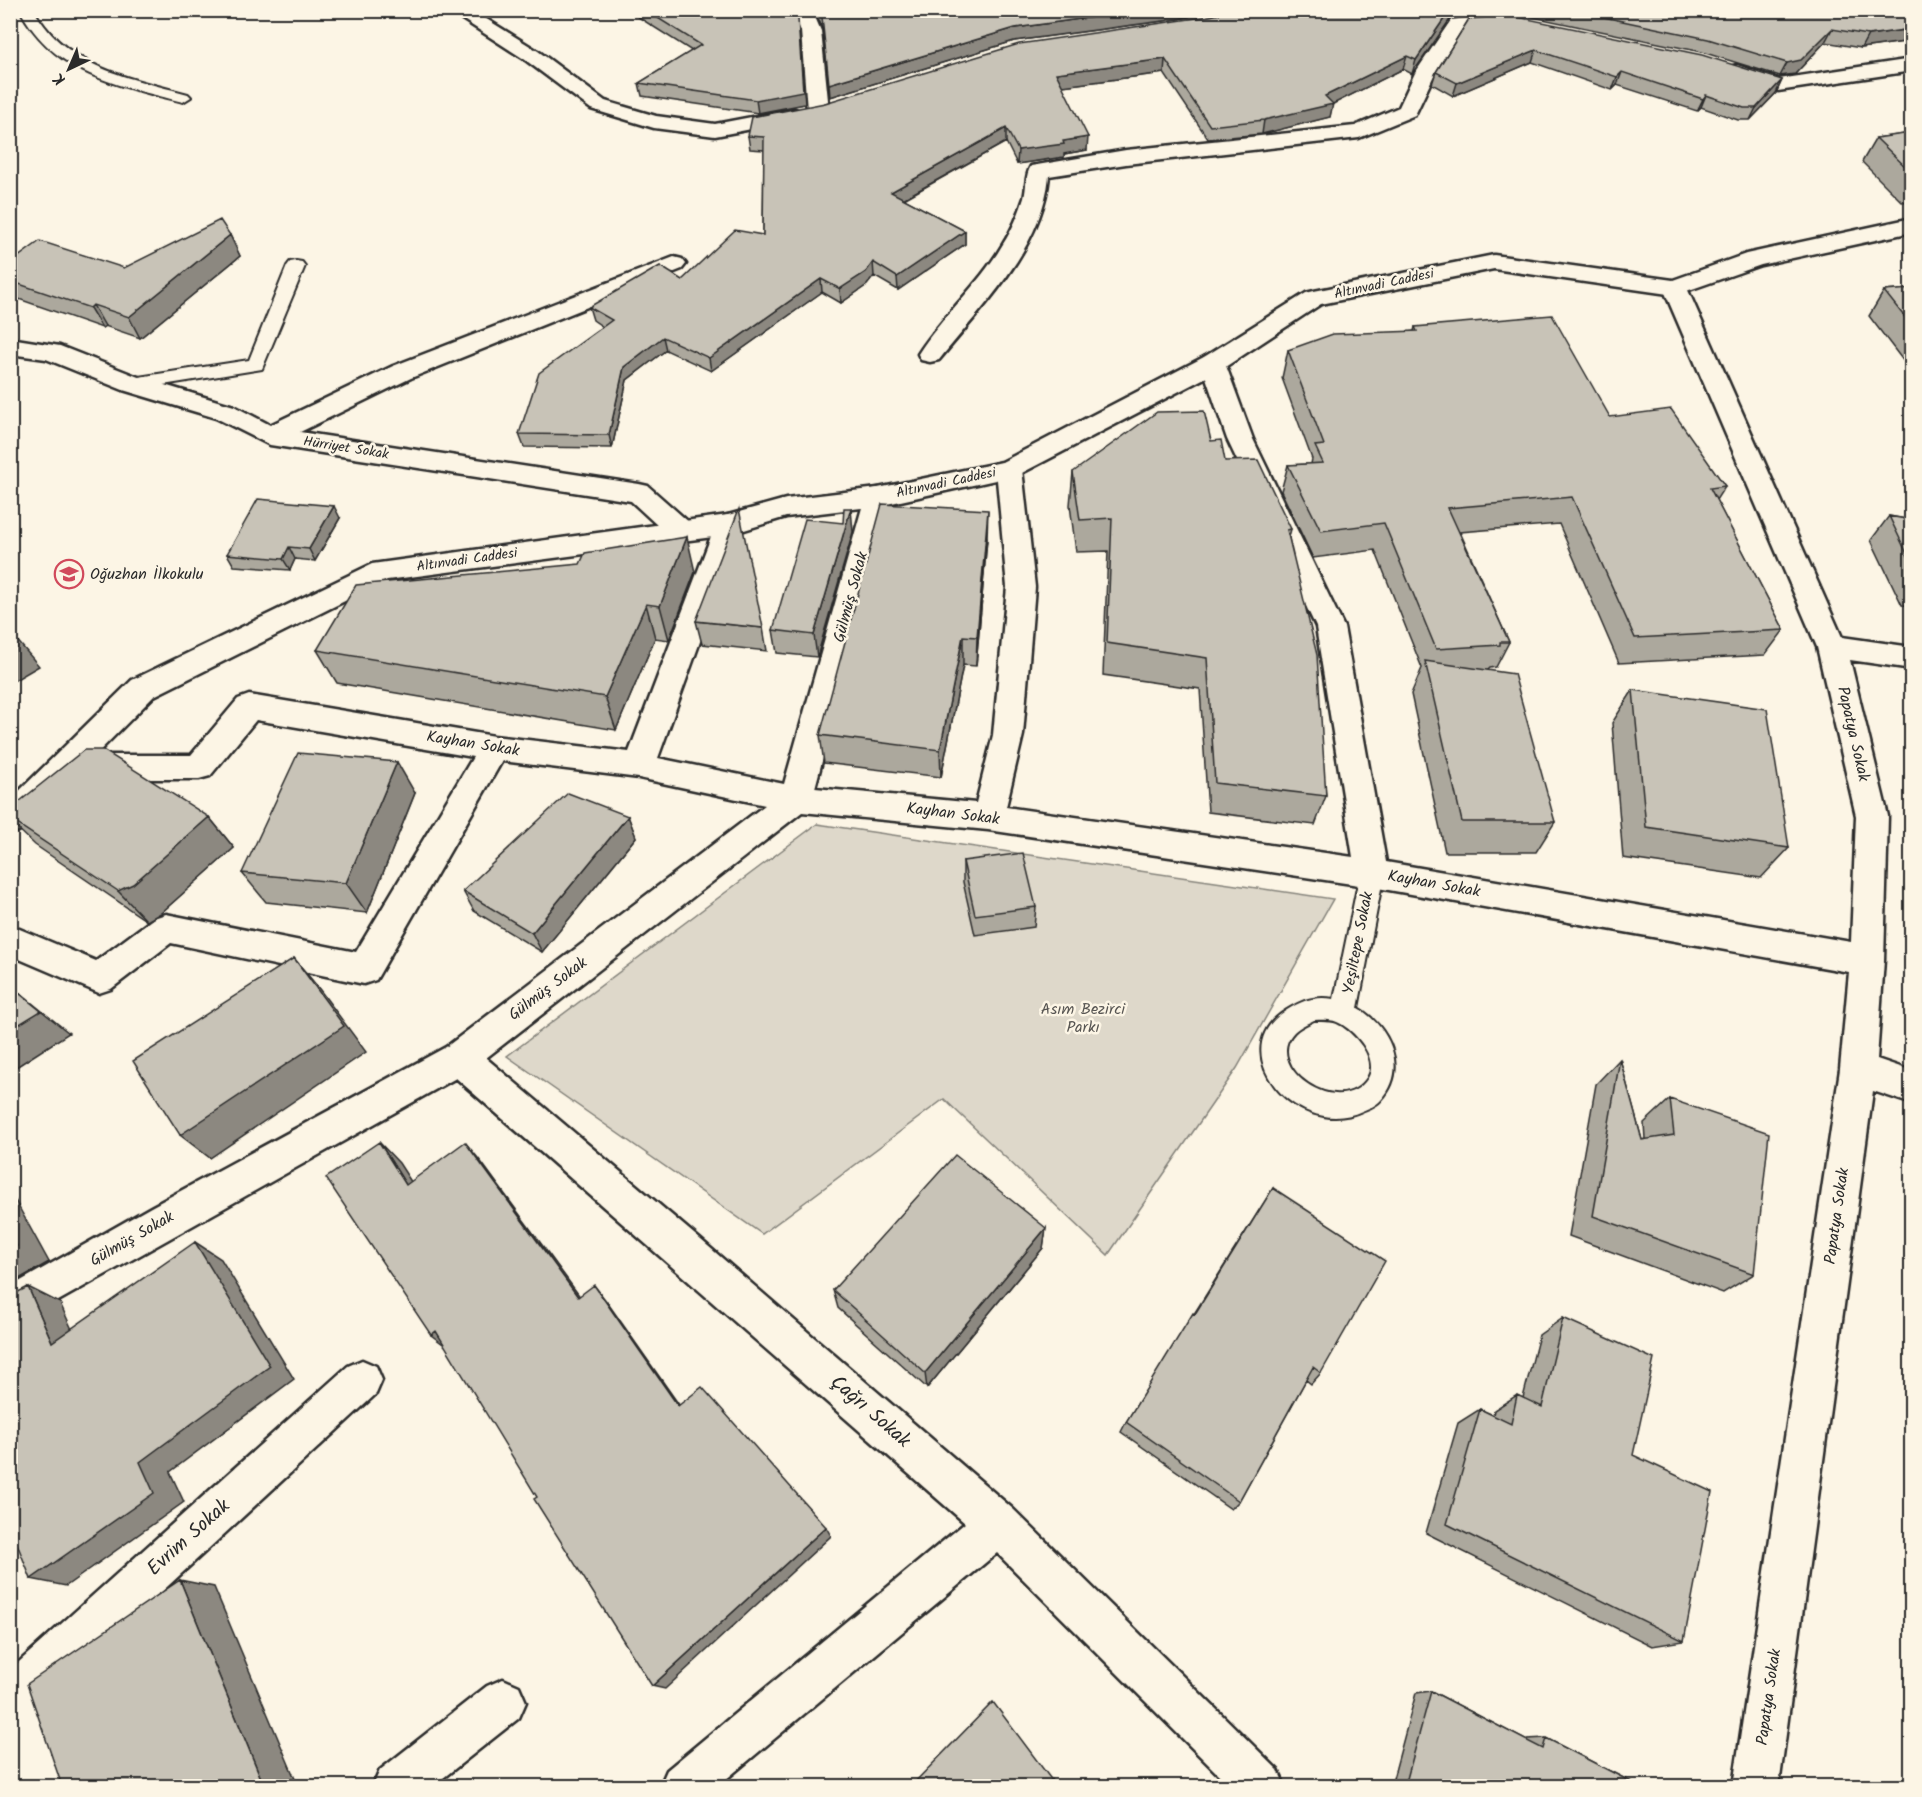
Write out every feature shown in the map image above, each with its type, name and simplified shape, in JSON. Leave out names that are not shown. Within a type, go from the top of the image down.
[{"type":"street","points":[[457,10],[531,55],[598,105],[654,122],[715,130],[839,104]]},
{"type":"street","points":[[802,10],[811,31],[818,110]]},
{"type":"street","points":[[930,354],[1005,264],[1040,188],[1039,171],[1126,157],[1359,132],[1408,111],[1425,73],[1458,24],[1504,19],[1527,24]]},
{"type":"street","points":[[1721,66],[1778,85],[1911,65]]},
{"type":"street","name":"Altınvadi Caddesi","points":[[10,821],[143,688],[382,571],[728,525],[786,508],[878,497],[1009,469],[1213,363],[1314,298],[1494,262],[1675,288],[1754,259],[1911,225]]},
{"type":"street","points":[[270,436],[402,372],[674,264]]},
{"type":"street","name":"Papatya Sokak","points":[[1675,288],[1832,647],[1872,816],[1867,960],[1858,1069],[1756,1786]]},
{"type":"street","name":"Hürriyet Sokak","points":[[10,346],[51,352],[132,384],[225,412],[270,436],[639,493],[681,531]]},
{"type":"street","points":[[1213,363],[1239,439],[1330,627],[1371,873]]},
{"type":"street","points":[[988,817],[1008,735],[1021,587],[1009,469]]},
{"type":"street","name":"Gülmüş Sokak","points":[[10,1308],[164,1220],[459,1058],[796,800],[878,497]]},
{"type":"street","points":[[639,766],[728,525]]},
{"type":"street","points":[[1832,647],[1911,658]]},
{"type":"street","name":"Kayhan Sokak","points":[[64,767],[200,767],[249,707],[494,748],[639,766],[796,800],[988,817],[1371,873],[1867,960]]},
{"type":"street","points":[[10,939],[99,978],[166,928],[364,969],[494,748]]},
{"type":"street","name":"Çağrı Sokak","points":[[459,1058],[998,1524],[1262,1786]]},
{"type":"street","points":[[1858,1069],[1911,1088]]},
{"type":"street","name":"Evrim Sokak","points":[[12,1694],[362,1380]]},
{"type":"street","points":[[683,1786],[998,1524]]},
{"type":"street","points":[[12,1694],[42,1786]]},
{"type":"street","points":[[396,1786],[503,1702]]},
{"type":"lane","points":[[27,10],[34,26],[45,40],[81,64],[105,74],[183,97]]},
{"type":"lane","points":[[132,384],[256,365],[296,266]]},
{"type":"lane","name":"Yeşiltepe Sokak","points":[[1344,1013],[1371,873]]},
{"type":"lane","points":[[1310,1009],[1327,1009],[1344,1013],[1359,1022],[1372,1035],[1380,1050],[1383,1067],[1379,1082],[1370,1094],[1356,1103],[1339,1107],[1320,1105],[1303,1098],[1288,1086],[1278,1071],[1273,1055],[1274,1039],[1282,1026],[1294,1015],[1310,1009]]},
{"type":"green space","name":"Asım Bezirci Parkı","points":[[817,824],[1333,899],[1237,1068],[1108,1255],[944,1099],[762,1234],[507,1056]]},
{"type":"building","points":[[645,10],[794,10],[798,19],[803,91],[756,100],[639,83],[701,45]]},
{"type":"building","points":[[819,10],[1144,10],[1015,28],[829,84],[822,17]]},
{"type":"building","points":[[1222,10],[1450,10],[1416,60],[1407,56],[1325,96],[1333,104],[1264,120],[1210,126],[1165,59],[1056,73],[1088,137],[1063,141],[1064,144],[1018,150],[1006,128],[891,192],[965,231],[897,277],[873,262],[866,272],[840,289],[821,279],[709,358],[663,337],[624,367],[609,435],[519,434],[539,373],[612,320],[589,307],[660,266],[682,280],[735,230],[763,235],[764,137],[748,136],[752,117],[825,103],[1019,44],[1210,16],[1219,14]]},
{"type":"building","points":[[1570,10],[1911,10],[1911,29],[1868,35],[1832,29],[1801,60],[1787,63],[1708,39]]},
{"type":"building","points":[[1508,15],[1702,55],[1782,80],[1756,108],[1744,108],[1706,95],[1703,99],[1622,72],[1617,77],[1536,50],[1457,83],[1436,72],[1469,19]]},
{"type":"building","points":[[1911,133],[1911,172],[1876,138]]},
{"type":"building","points":[[220,220],[230,235],[129,317],[93,305],[90,308],[10,281],[10,263],[40,241],[124,268]]},
{"type":"building","points":[[1911,289],[1911,325],[1884,291]]},
{"type":"building","points":[[1552,315],[1610,417],[1671,409],[1725,486],[1710,488],[1784,630],[1635,638],[1572,497],[1448,508],[1509,642],[1500,642],[1500,645],[1436,649],[1384,523],[1321,531],[1288,465],[1323,463],[1315,446],[1324,445],[1288,350],[1333,334],[1417,331],[1415,327]]},
{"type":"building","points":[[1204,411],[1211,441],[1221,440],[1225,461],[1258,460],[1291,529],[1287,530],[1317,655],[1326,796],[1215,783],[1207,658],[1107,643],[1112,518],[1080,520],[1073,472],[1157,412]]},
{"type":"building","points":[[258,499],[334,506],[309,549],[289,547],[283,559],[227,554]]},
{"type":"building","points":[[882,504],[988,510],[977,637],[963,636],[940,750],[820,735]]},
{"type":"building","points":[[844,508],[851,508],[814,635],[773,630],[805,519],[843,523]]},
{"type":"building","points":[[739,509],[763,628],[696,621]]},
{"type":"building","points":[[1889,516],[1911,520],[1911,562]]},
{"type":"building","points":[[687,537],[660,606],[646,604],[605,697],[317,650],[356,585],[580,564],[585,553]]},
{"type":"building","points":[[1425,661],[1514,674],[1555,822],[1462,822]]},
{"type":"building","points":[[1633,690],[1767,709],[1789,848],[1646,827]]},
{"type":"building","points":[[84,750],[103,750],[209,817],[133,884],[118,891],[10,819],[10,809]]},
{"type":"building","points":[[298,753],[397,762],[346,883],[242,873]]},
{"type":"building","points":[[568,793],[628,816],[532,933],[463,891]]},
{"type":"building","points":[[1023,853],[1036,907],[975,915],[963,861]]},
{"type":"building","points":[[294,958],[344,1026],[180,1135],[133,1061]]},
{"type":"building","points":[[10,986],[41,1011],[10,1030]]},
{"type":"building","points":[[1620,1059],[1642,1140],[1674,1135],[1670,1099],[1769,1133],[1754,1274],[1593,1216]]},
{"type":"building","points":[[379,1142],[406,1185],[465,1142],[578,1297],[594,1285],[678,1406],[702,1387],[826,1527],[652,1686],[534,1499],[537,1497],[436,1331],[431,1335],[326,1178]]},
{"type":"building","points":[[955,1155],[1046,1228],[925,1373],[833,1290]]},
{"type":"building","points":[[1273,1188],[1385,1261],[1321,1373],[1313,1367],[1239,1501],[1126,1422]]},
{"type":"building","points":[[10,1233],[17,1246],[10,1250]]},
{"type":"building","points":[[195,1242],[270,1366],[140,1462],[154,1493],[31,1579],[10,1526],[10,1296],[28,1287],[52,1342]]},
{"type":"building","points":[[1563,1318],[1654,1359],[1633,1455],[1712,1492],[1684,1641],[1447,1524],[1480,1409],[1511,1424],[1517,1395],[1542,1407]]},
{"type":"building","points":[[180,1580],[264,1786],[62,1786],[27,1684]]},
{"type":"building","points":[[1431,1691],[1543,1749],[1546,1738],[1639,1786],[1405,1786]]},
{"type":"building","points":[[993,1702],[1056,1786],[911,1786]]},
{"type":"place","name":"Oğuzhan İlkokulu","points":[[69,574]]}]
